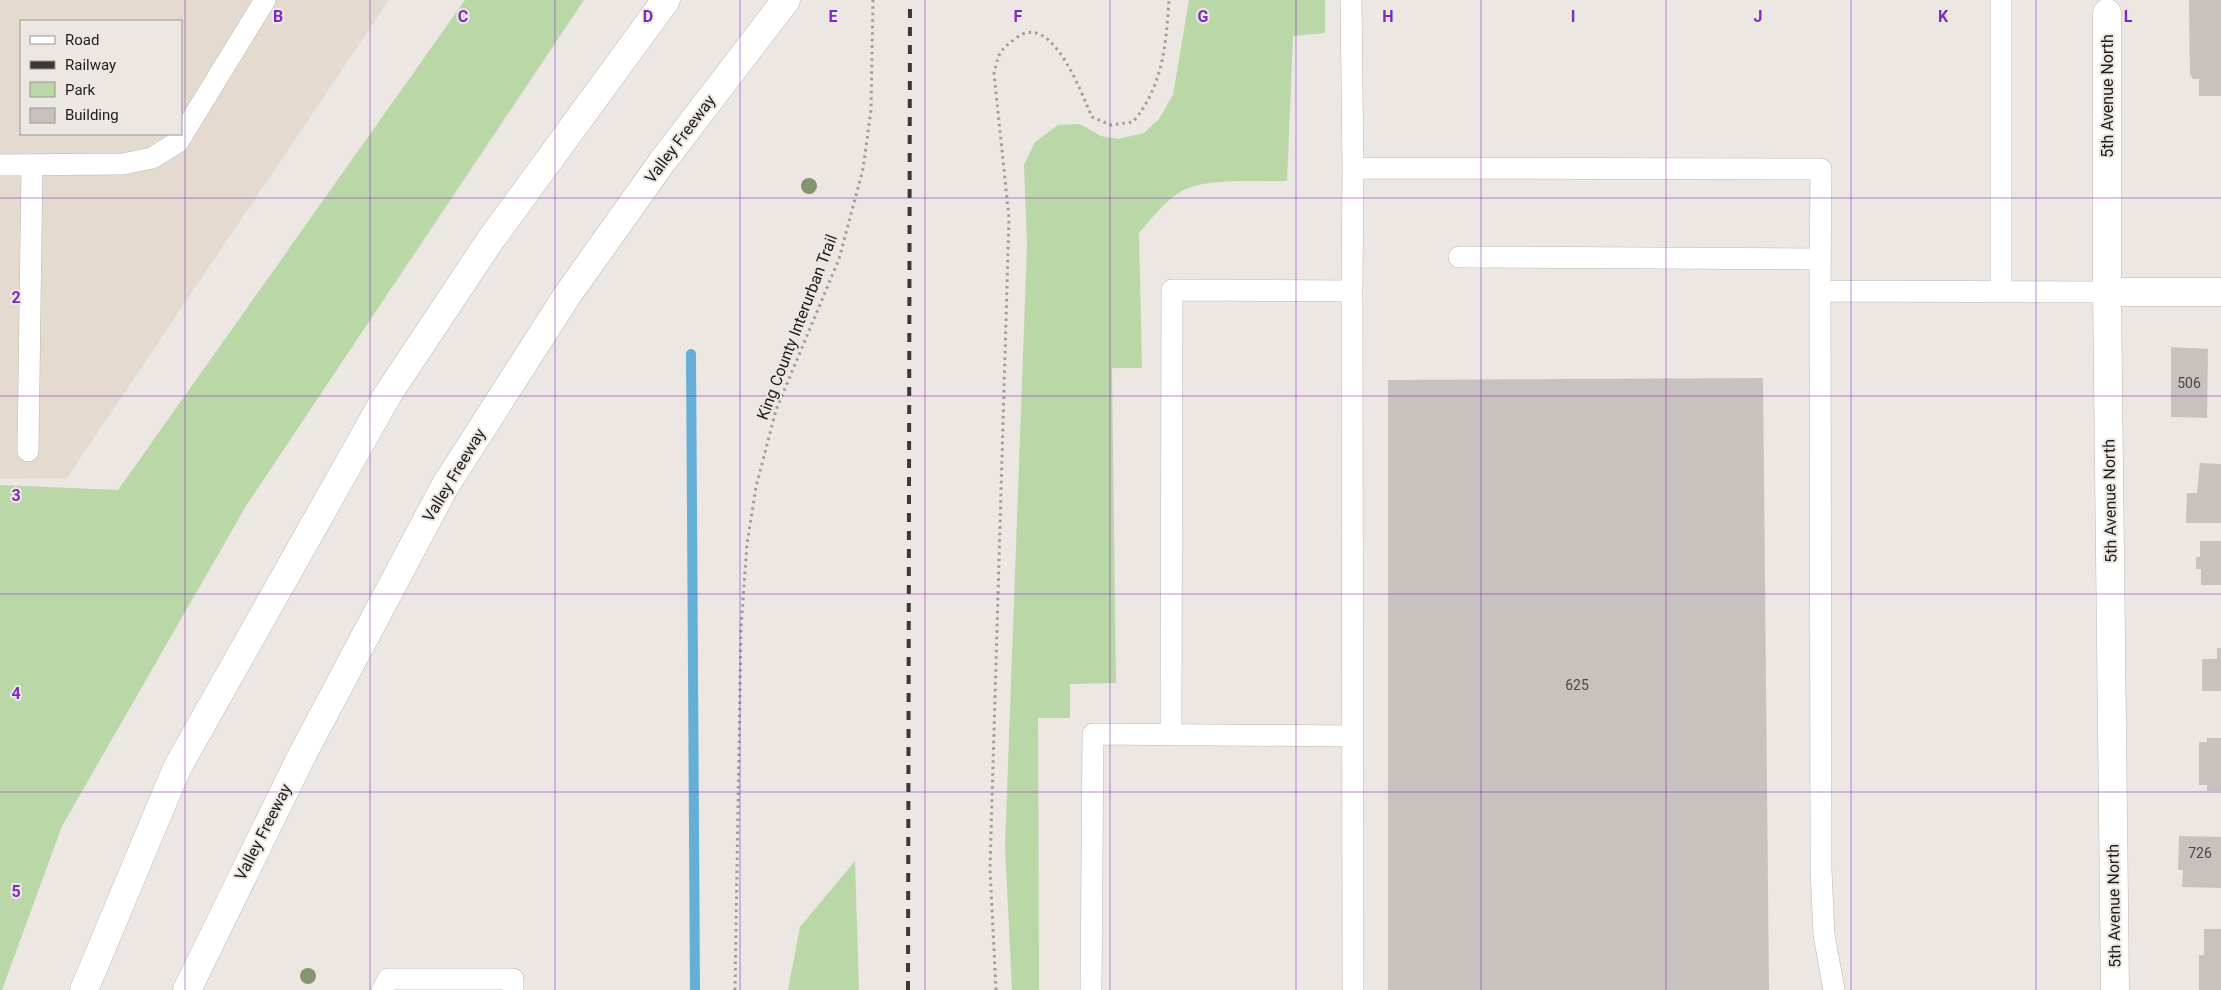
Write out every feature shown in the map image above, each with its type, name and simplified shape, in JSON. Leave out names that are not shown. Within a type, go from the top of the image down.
[{"type":"main road","points":[[84,990],[177,768],[388,394],[489,242],[666,0]]},
{"type":"main road","name":"Valley Freeway","points":[[187,990],[300,757],[445,486],[566,297],[662,162],[786,0]]},
{"type":"main road","name":"5th Avenue North","points":[[2107,13],[2107,292],[2115,990]]},
{"type":"main road","points":[[2107,292],[2221,292]]},
{"type":"lane","points":[[0,165],[123,164],[152,158],[178,142],[265,0]]},
{"type":"lane","points":[[1351,0],[1353,168],[1353,990]]},
{"type":"lane","points":[[2001,0],[2001,292]]},
{"type":"lane","points":[[28,450],[32,165]]},
{"type":"lane","points":[[1353,168],[1821,169],[1821,870],[1824,935],[1834,990]]},
{"type":"lane","points":[[1460,257],[1820,259]]},
{"type":"lane","points":[[1171,735],[1172,290],[1352,290]]},
{"type":"lane","points":[[1820,291],[2107,292]]},
{"type":"lane","points":[[1092,990],[1093,734],[1352,736]]},
{"type":"lane","points":[[382,990],[388,978],[513,978],[513,990]]},
{"type":"path","name":"King County Interurban Trail","points":[[736,990],[741,628],[748,544],[756,488],[776,410],[839,259],[863,169],[871,110],[873,0]]},
{"type":"path","points":[[996,990],[990,868],[1009,218],[994,72],[1000,50],[1023,33],[1037,33],[1050,42],[1068,64],[1092,117],[1111,125],[1133,122],[1147,105],[1159,72],[1166,42],[1169,0]]},
{"type":"shaded area","points":[[0,0],[389,0],[67,478],[0,479]]},
{"type":"green space","points":[[465,0],[584,0],[246,506],[62,826],[2,990],[0,990],[0,485],[118,490]]},
{"type":"green space","points":[[1189,0],[1325,0],[1325,33],[1293,36],[1287,181],[1217,182],[1190,187],[1169,201],[1139,233],[1142,368],[1112,368],[1116,683],[1070,684],[1070,718],[1038,718],[1039,990],[1012,990],[1005,846],[1027,246],[1024,165],[1035,142],[1058,125],[1080,124],[1101,136],[1118,139],[1144,133],[1159,119],[1173,95]]},
{"type":"green space","points":[[855,861],[859,990],[788,990],[800,927]]},
{"type":"building","points":[[2189,0],[2221,0],[2221,96],[2199,96],[2199,79],[2193,79],[2190,74]]},
{"type":"building","points":[[2171,347],[2208,349],[2207,418],[2171,417]]},
{"type":"building","points":[[1763,378],[1769,990],[1388,990],[1388,380]]},
{"type":"building","points":[[2200,463],[2221,464],[2221,523],[2186,523],[2187,493],[2197,493]]},
{"type":"building","points":[[2200,541],[2221,541],[2221,585],[2201,585],[2201,569],[2196,569],[2196,557],[2200,557]]},
{"type":"building","points":[[2217,648],[2221,648],[2221,691],[2202,691],[2202,659],[2217,659]]},
{"type":"building","points":[[2207,738],[2221,738],[2221,791],[2207,791],[2207,785],[2199,785],[2199,742],[2207,742]]},
{"type":"building","points":[[2179,836],[2221,837],[2221,888],[2182,887],[2183,870],[2178,870]]},
{"type":"building","points":[[2204,929],[2221,929],[2221,990],[2199,990],[2199,955],[2204,955]]},
{"type":"waterway","points":[[691,354],[695,990]]},
{"type":"railway","points":[[908,990],[910,0]]}]
